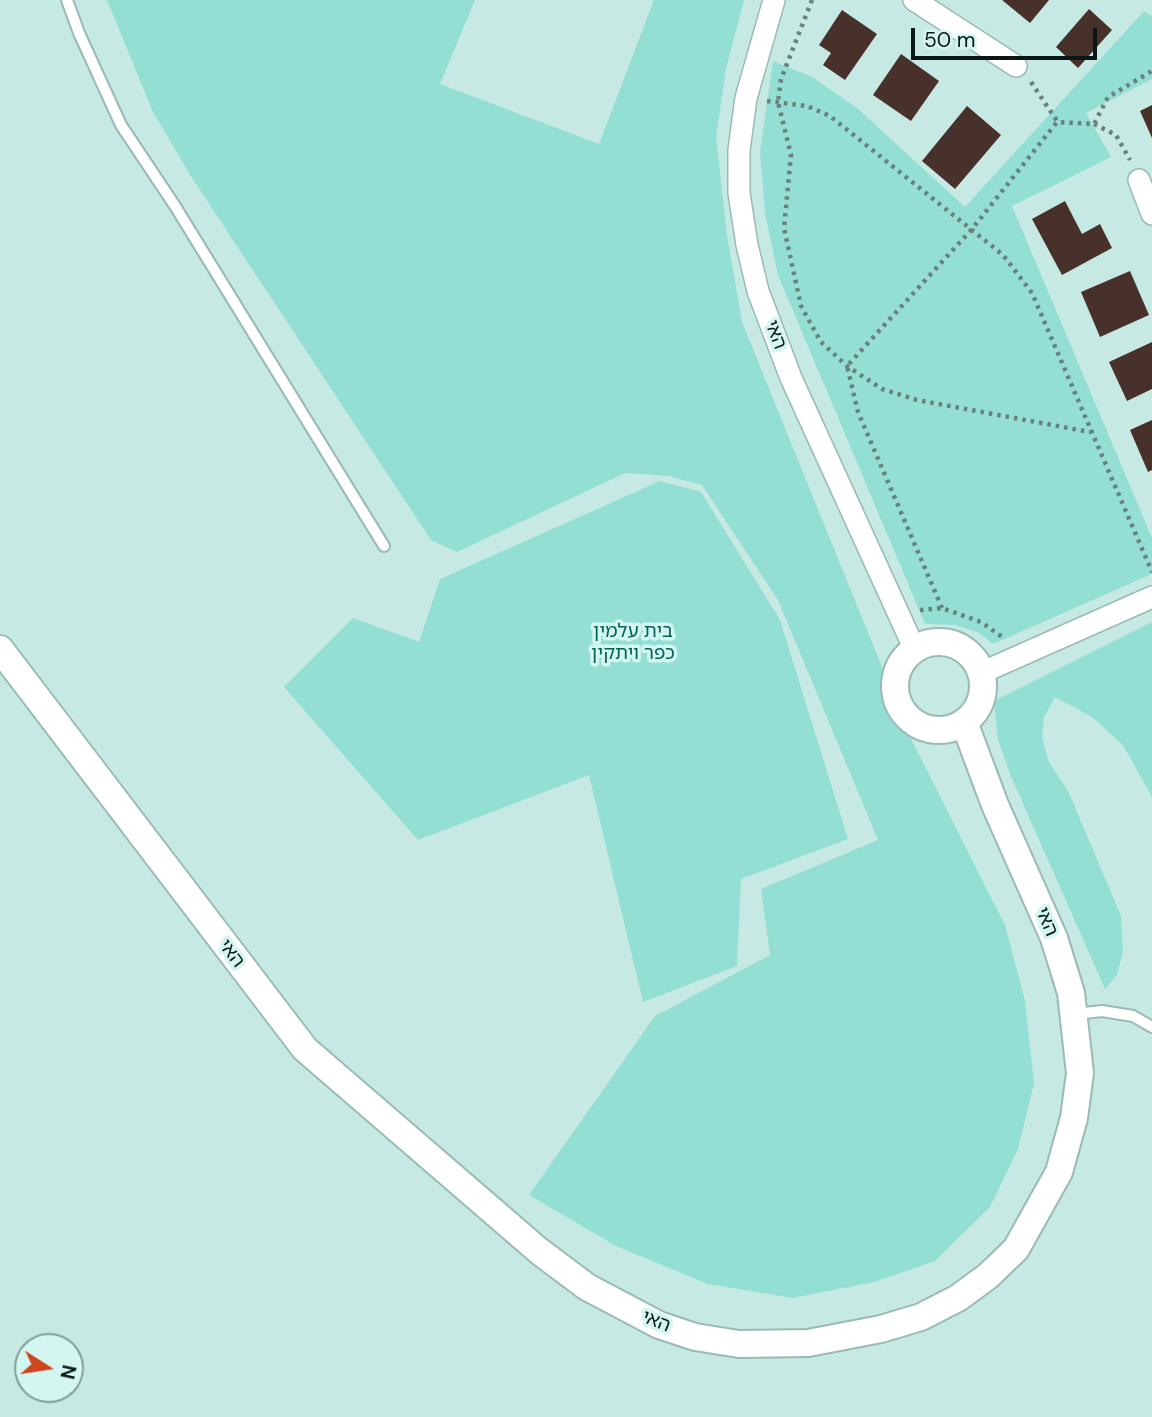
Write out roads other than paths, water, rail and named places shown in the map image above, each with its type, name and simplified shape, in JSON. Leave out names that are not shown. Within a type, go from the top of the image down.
[{"type":"street","name":"האי","points":[[774,0],[746,98],[739,150],[739,193],[758,291],[791,378],[915,650]]},
{"type":"street","points":[[914,0],[1016,66]]},
{"type":"street","points":[[1139,180],[1152,214]]},
{"type":"street","points":[[981,673],[1152,597]]},
{"type":"street","points":[[933,642],[959,647],[970,655],[981,673],[983,691],[980,703],[964,722],[951,729],[937,730],[911,719],[901,708],[896,680],[900,667],[915,650],[933,642]]},
{"type":"street","name":"האי","points":[[0,649],[305,1049],[539,1251],[598,1293],[659,1325],[695,1337],[739,1344],[808,1343],[869,1332],[921,1317],[958,1298],[988,1276],[1016,1249],[1059,1172],[1074,1118],[1080,1073],[1075,1014],[1054,938],[995,805],[964,722]]},
{"type":"lane","points":[[67,0],[121,125],[183,218],[384,546]]},
{"type":"lane","points":[[1075,1014],[1102,1011],[1122,1014],[1133,1016],[1152,1027]]},
{"type":"park label","name":"בית עלמין כפר ויתקין","points":[[633,643]]}]
